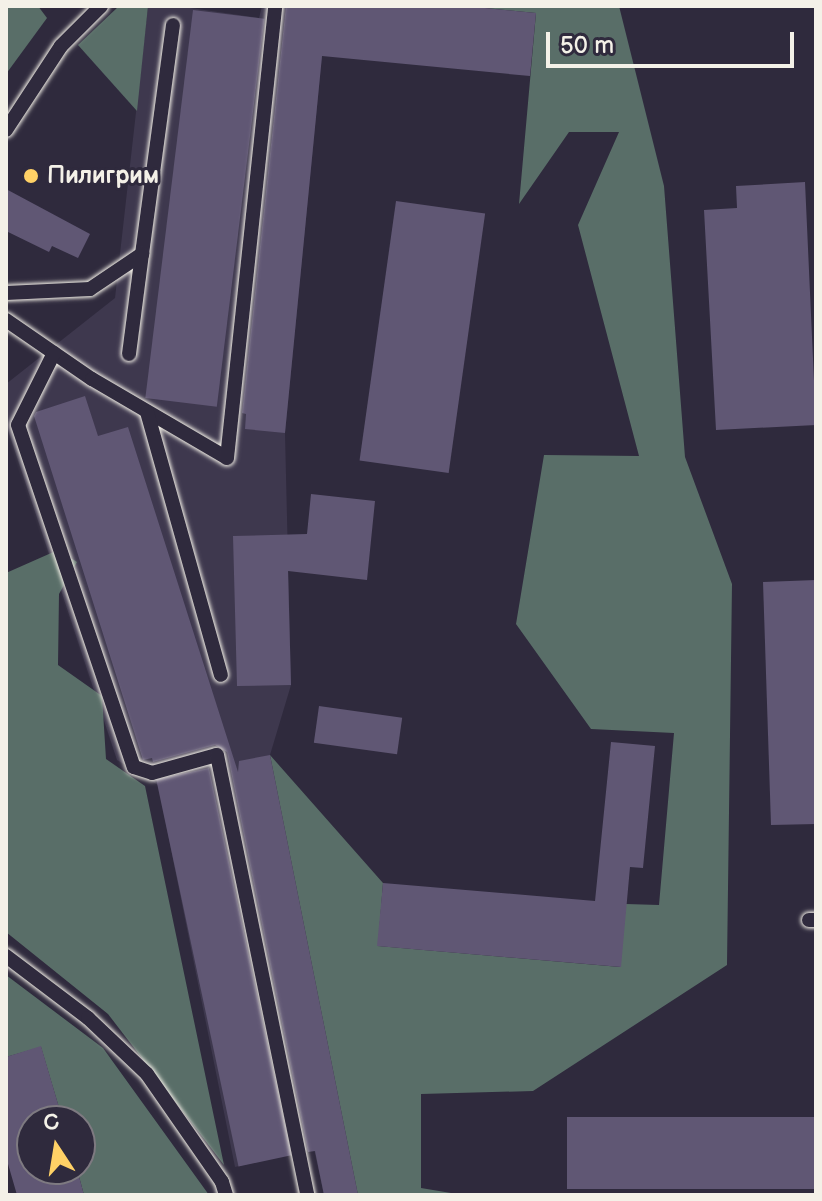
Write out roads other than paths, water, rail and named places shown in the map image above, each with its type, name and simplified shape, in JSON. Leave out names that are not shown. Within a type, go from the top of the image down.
[{"type":"lane","points":[[6,130],[61,46],[101,6]]},
{"type":"lane","points":[[6,320],[147,412],[227,458],[275,6]]},
{"type":"lane","points":[[129,354],[173,25]]},
{"type":"lane","points":[[6,293],[90,289],[142,254]]},
{"type":"lane","points":[[54,353],[18,425],[134,767],[152,773],[217,755],[307,1195]]},
{"type":"lane","points":[[147,412],[221,675]]},
{"type":"lane","points":[[6,956],[88,1018],[147,1074],[222,1182],[226,1195]]},
{"type":"place","name":"Пилигрим","points":[[31,176]]}]
